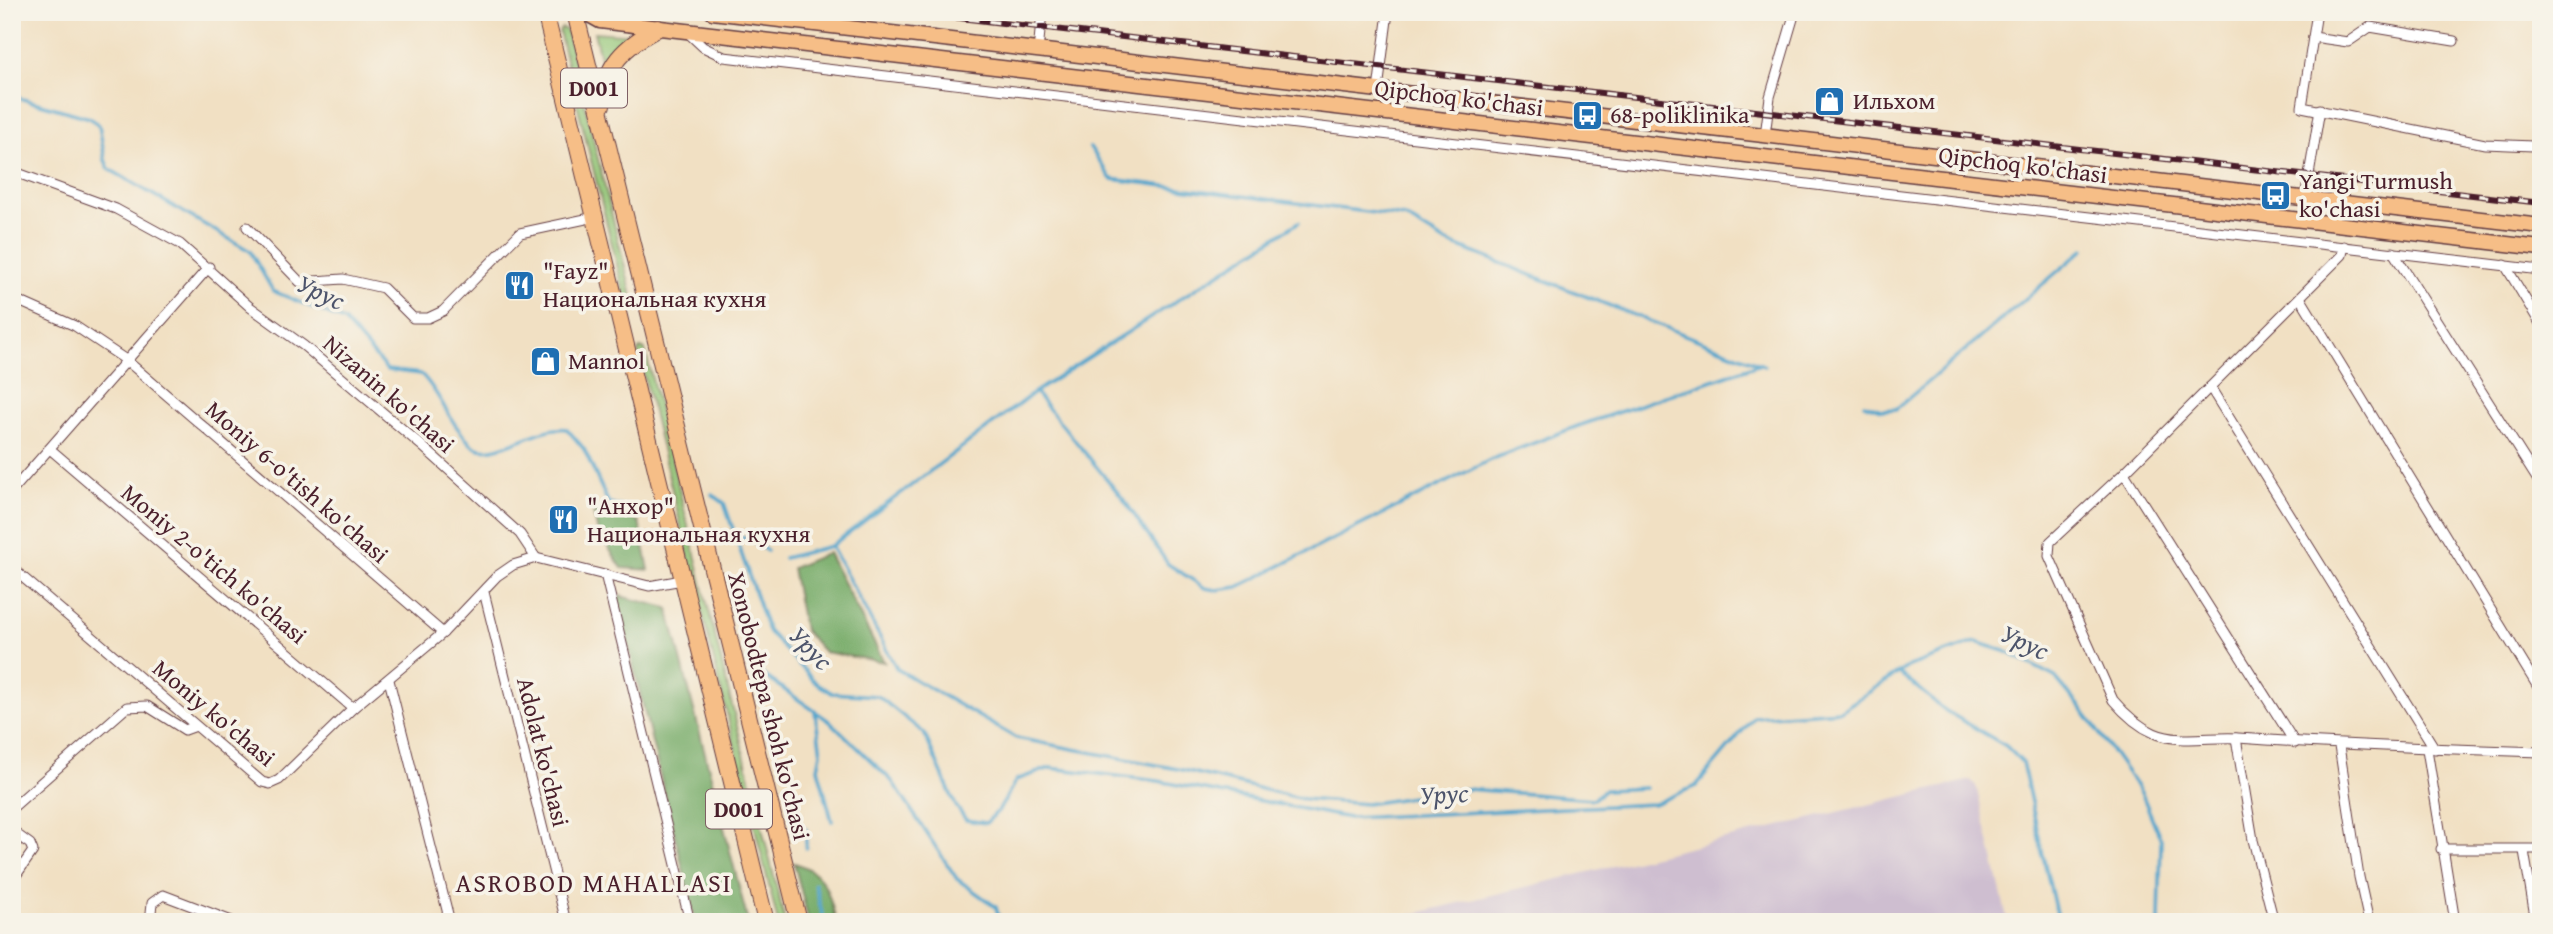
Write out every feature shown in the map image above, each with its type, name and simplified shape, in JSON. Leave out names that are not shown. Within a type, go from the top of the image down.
[{"type":"highway","name":"Xonobodtepa shoh ko'chasi","points":[[575,12],[799,922]]},
{"type":"highway","name":"D001","points":[[547,20],[766,922]]},
{"type":"highway","points":[[601,118],[603,89],[612,65],[628,46],[658,28]]},
{"type":"highway","points":[[626,343],[637,330],[655,337]]},
{"type":"main road","points":[[547,20],[557,12]]},
{"type":"main road","name":"Qipchoq ko'chasi","points":[[584,12],[600,20],[658,28],[2541,248]]},
{"type":"main road","name":"Qipchoq ko'chasi","points":[[712,12],[2541,226]]},
{"type":"main road","points":[[1015,69],[1017,48]]},
{"type":"street","points":[[1038,51],[1042,12]]},
{"type":"street","points":[[1378,90],[1388,12]]},
{"type":"street","points":[[1765,135],[1770,97],[1795,12]]},
{"type":"street","points":[[2317,12],[2302,107],[2485,144],[2533,146]]},
{"type":"street","points":[[2313,37],[2348,42],[2370,27],[2454,41]]},
{"type":"street","points":[[686,31],[703,47],[724,57],[2541,270]]},
{"type":"street","points":[[2305,199],[2320,109]]},
{"type":"street","name":"Nizanin ko'chasi","points":[[12,171],[133,217],[165,233],[209,267],[250,307],[304,346],[421,445],[520,534],[536,558]]},
{"type":"street","points":[[247,228],[300,282],[343,279],[383,288],[413,318],[420,319],[443,311],[520,233],[595,217]]},
{"type":"street","points":[[2344,246],[2342,255],[2301,299],[2048,546],[2049,556],[2113,700],[2124,714],[2154,733],[2171,738],[2236,738],[2339,746],[2541,752]]},
{"type":"street","points":[[2393,252],[2541,485]]},
{"type":"street","points":[[2505,265],[2541,324]]},
{"type":"street","points":[[12,491],[209,267]]},
{"type":"street","name":"Moniy 6-o'tish ko'chasi","points":[[12,298],[75,326],[126,360],[443,633]]},
{"type":"street","points":[[2301,299],[2541,692]]},
{"type":"street","points":[[2210,387],[2431,749],[2441,849],[2455,922]]},
{"type":"street","name":"Moniy 2-o'tich ko'chasi","points":[[50,449],[354,708]]},
{"type":"street","points":[[2124,473],[2295,743]]},
{"type":"street","points":[[536,558],[649,586],[682,580]]},
{"type":"street","name":"Moniy ko'chasi","points":[[12,568],[262,782],[270,784],[279,780],[354,708],[443,633],[505,569],[536,558]]},
{"type":"street","points":[[605,574],[690,922]]},
{"type":"street","name":"Adolat ko'chasi","points":[[484,592],[566,922]]},
{"type":"street","points":[[389,680],[450,922]]},
{"type":"street","points":[[12,808],[127,707],[147,706],[185,730],[196,726]]},
{"type":"street","points":[[2236,738],[2253,840],[2274,922]]},
{"type":"street","points":[[2339,746],[2359,877],[2369,922]]},
{"type":"street","points":[[12,831],[30,844],[33,851],[12,881]]},
{"type":"street","points":[[2441,849],[2541,849]]},
{"type":"street","points":[[2524,851],[2536,922]]},
{"type":"street","points":[[150,922],[152,903],[163,895],[234,922]]},
{"type":"shaded area","points":[[1971,780],[1976,786],[2008,922],[1380,922]]},
{"type":"green space","points":[[562,28],[566,30],[634,304],[627,305],[559,31]]},
{"type":"green space","points":[[594,32],[634,35],[617,46],[603,70]]},
{"type":"green space","points":[[641,348],[645,350],[785,922],[778,922],[638,351]]},
{"type":"green space","points":[[593,512],[639,521],[649,570],[622,568],[598,532]]},
{"type":"green space","points":[[828,553],[884,662],[824,652],[804,630],[792,568]]},
{"type":"green space","points":[[616,595],[668,608],[748,922],[696,922]]},
{"type":"green space","points":[[794,863],[813,872],[824,885],[836,922],[809,922]]},
{"type":"waterway","name":"Урус","points":[[12,96],[90,118],[99,125],[109,169],[250,251],[273,291],[344,321],[387,370],[421,374],[471,444],[479,449],[490,449],[542,432],[567,429],[584,449],[608,502],[615,506],[634,507]]},
{"type":"waterway","points":[[1090,147],[1111,179],[1405,217],[1444,241],[1765,366]]},
{"type":"waterway","points":[[784,558],[831,546],[1035,392],[1299,222]]},
{"type":"waterway","points":[[1864,404],[1881,410],[1896,409],[2084,249]]},
{"type":"waterway","points":[[1035,392],[1124,500],[1168,564],[1205,588],[1217,590],[1238,587],[1490,460],[1578,426],[1760,364]]},
{"type":"waterway","name":"Урус","points":[[712,494],[724,503],[768,631],[816,683],[832,693],[878,696],[924,733],[956,806],[966,820],[986,823],[999,810],[1016,780],[1050,768],[1158,781],[1349,818],[1654,804],[1696,786],[1754,717],[1840,711],[1909,666],[1976,642],[2005,651],[2055,677],[2082,709],[2142,794],[2161,840],[2159,922]]},
{"type":"waterway","points":[[737,537],[750,539],[767,551]]},
{"type":"waterway","points":[[831,546],[897,669],[1016,738],[1183,770],[1303,799],[1366,804],[1467,789],[1593,799],[1605,790],[1645,788]]},
{"type":"waterway","points":[[759,672],[832,723],[892,781],[957,879],[996,907],[1000,922]]},
{"type":"waterway","points":[[1899,673],[1946,711],[2006,746],[2022,762],[2058,922]]},
{"type":"waterway","points":[[815,712],[821,753],[818,768],[832,821]]},
{"type":"waterway","points":[[806,829],[806,848]]},
{"type":"waterway","points":[[815,884],[824,922]]},
{"type":"railway","points":[[909,12],[2541,203]]},
{"type":"place","name":"Ильхом","points":[[1830,101]]},
{"type":"place","name":"68-poliklinika","points":[[1587,115]]},
{"type":"place","name":"Yangi Turmush ko'chasi","points":[[2276,195]]},
{"type":"place","name":"\"Fayz\" Национальная кухня","points":[[520,285]]},
{"type":"place","name":"Mannol","points":[[545,361]]},
{"type":"place","name":"\"Анхор\" Национальная кухня","points":[[564,520]]},
{"type":"district","name":"ASROBOD MAHALLASI","points":[[594,883]]}]
